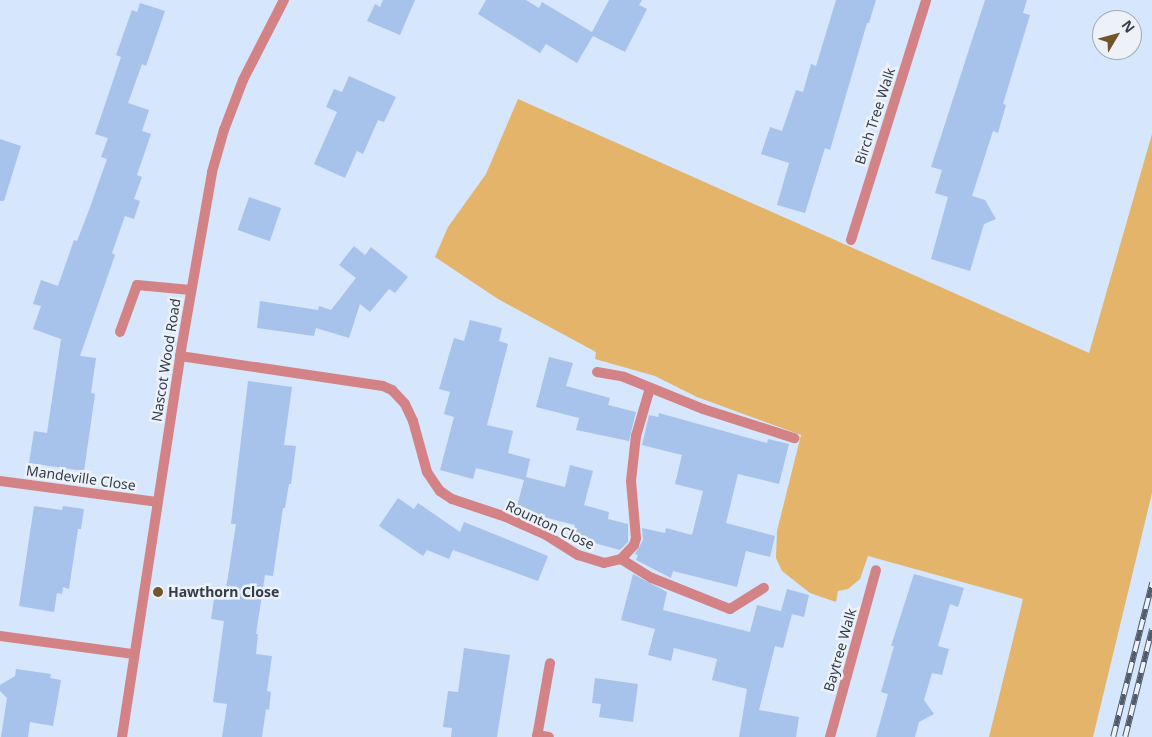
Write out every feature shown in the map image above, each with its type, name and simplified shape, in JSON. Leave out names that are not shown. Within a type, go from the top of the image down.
[{"type":"street","name":"Nascot Wood Road","points":[[122,737],[180,356],[212,172],[224,130],[243,80],[284,0]]},
{"type":"street","name":"Birch Tree Walk","points":[[851,240],[926,0]]},
{"type":"street","points":[[120,332],[137,285],[191,290]]},
{"type":"street","name":"Rounton Close","points":[[180,356],[383,386],[392,390],[404,404],[413,421],[427,472],[432,482],[452,499],[529,527],[589,560],[604,563],[621,559]]},
{"type":"street","points":[[597,372],[624,377],[703,409],[794,438]]},
{"type":"street","points":[[650,388],[636,436],[631,481],[636,538],[631,549],[621,559],[652,578],[730,609],[764,588]]},
{"type":"street","name":"Mandeville Close","points":[[0,481],[157,502]]},
{"type":"street","name":"Baytree Walk","points":[[830,737],[876,570]]},
{"type":"street","points":[[0,636],[134,654]]},
{"type":"street","points":[[549,737],[537,736],[550,664]]},
{"type":"shaded area","points":[[518,99],[1089,353],[1152,134],[1152,493],[1093,737],[989,737],[1023,599],[868,556],[860,579],[848,589],[838,591],[836,602],[810,593],[782,571],[776,558],[777,531],[801,435],[697,397],[655,376],[595,359],[596,352],[498,299],[435,257],[448,227],[486,174]]},
{"type":"building","points":[[383,0],[415,0],[400,35],[367,21],[375,4],[380,7]]},
{"type":"building","points":[[486,0],[526,0],[539,8],[542,2],[592,32],[609,0],[642,0],[639,5],[647,9],[625,52],[593,36],[577,63],[546,44],[540,53],[478,14]]},
{"type":"building","points":[[836,0],[876,0],[869,23],[867,23],[830,150],[825,148],[805,213],[777,205],[789,163],[761,154],[770,127],[782,131],[796,90],[803,92],[811,64],[816,66]]},
{"type":"building","points":[[985,0],[1027,0],[1023,13],[1030,15],[1003,104],[1006,105],[998,133],[993,131],[972,196],[985,200],[996,219],[984,224],[970,271],[931,259],[948,197],[935,193],[942,170],[931,167]]},
{"type":"building","points":[[140,3],[165,11],[146,66],[142,64],[128,103],[149,110],[142,131],[151,134],[137,175],[142,177],[134,199],[140,201],[134,219],[125,216],[112,253],[115,255],[80,356],[96,358],[91,393],[95,394],[84,471],[29,463],[34,431],[47,433],[61,339],[33,329],[41,306],[33,304],[41,280],[58,286],[74,240],[77,241],[89,210],[107,159],[101,157],[108,138],[95,134],[121,57],[116,55],[132,10],[137,12]]},
{"type":"building","points":[[349,76],[396,97],[384,122],[378,120],[363,154],[357,151],[345,178],[314,164],[337,112],[326,107],[334,89],[342,92]]},
{"type":"building","points":[[0,139],[21,146],[4,201],[0,201]]},
{"type":"building","points":[[249,197],[281,208],[270,241],[238,230]]},
{"type":"building","points":[[354,246],[365,255],[371,247],[408,277],[395,293],[389,289],[370,312],[360,304],[349,338],[316,328],[314,336],[257,328],[260,301],[318,310],[319,306],[331,310],[356,278],[339,265]]},
{"type":"building","points":[[470,320],[502,328],[499,341],[508,344],[487,425],[513,431],[508,453],[530,459],[526,477],[565,487],[570,465],[593,471],[584,505],[609,512],[608,519],[628,524],[628,542],[620,550],[572,537],[575,525],[516,510],[524,480],[476,468],[473,479],[440,470],[454,417],[444,414],[450,392],[439,389],[454,338],[464,341]]},
{"type":"building","points":[[549,357],[573,363],[566,386],[610,398],[608,405],[636,412],[629,441],[576,430],[579,418],[536,407]]},
{"type":"building","points":[[248,381],[292,387],[284,445],[296,446],[291,484],[289,484],[285,508],[283,508],[273,576],[265,575],[256,634],[258,634],[256,654],[272,656],[267,691],[271,692],[269,710],[266,709],[262,737],[222,737],[227,704],[213,702],[224,621],[211,619],[214,599],[223,600],[227,583],[236,524],[231,524]]},
{"type":"building","points":[[659,413],[767,443],[768,439],[789,444],[779,484],[738,474],[726,523],[775,536],[770,557],[746,551],[737,587],[673,571],[671,578],[636,560],[638,555],[635,554],[643,540],[642,528],[665,533],[666,528],[692,535],[703,491],[675,484],[682,455],[642,445],[649,415],[658,417]]},
{"type":"building","points":[[398,498],[414,509],[418,503],[460,532],[464,522],[548,556],[538,581],[453,550],[449,559],[427,550],[423,556],[379,526]]},
{"type":"building","points":[[34,506],[62,510],[63,506],[84,509],[81,529],[78,529],[69,589],[63,587],[62,594],[57,593],[54,612],[19,606]]},
{"type":"building","points":[[633,574],[667,592],[663,610],[750,632],[757,605],[788,613],[781,611],[787,589],[809,595],[804,617],[792,614],[783,648],[775,646],[759,710],[799,717],[796,737],[739,737],[747,689],[712,680],[717,659],[674,648],[671,661],[648,655],[655,629],[621,620]]},
{"type":"building","points":[[914,574],[964,588],[958,607],[950,604],[938,646],[949,649],[942,675],[932,673],[924,700],[934,714],[919,722],[915,737],[876,737],[888,694],[881,692],[894,646],[891,646]]},
{"type":"building","points":[[464,648],[510,655],[497,737],[451,737],[452,728],[443,727],[448,691],[458,692]]},
{"type":"building","points":[[16,669],[51,674],[50,678],[61,680],[53,726],[30,722],[28,737],[1,737],[7,698],[0,691],[0,685],[15,676]]},
{"type":"building","points":[[595,678],[638,684],[633,722],[599,717],[601,704],[592,703]]},
{"type":"railway","points":[[1113,737],[1152,583]]},
{"type":"railway","points":[[1125,737],[1152,629]]},
{"type":"place","name":"Hawthorn Close","points":[[158,592]]}]
